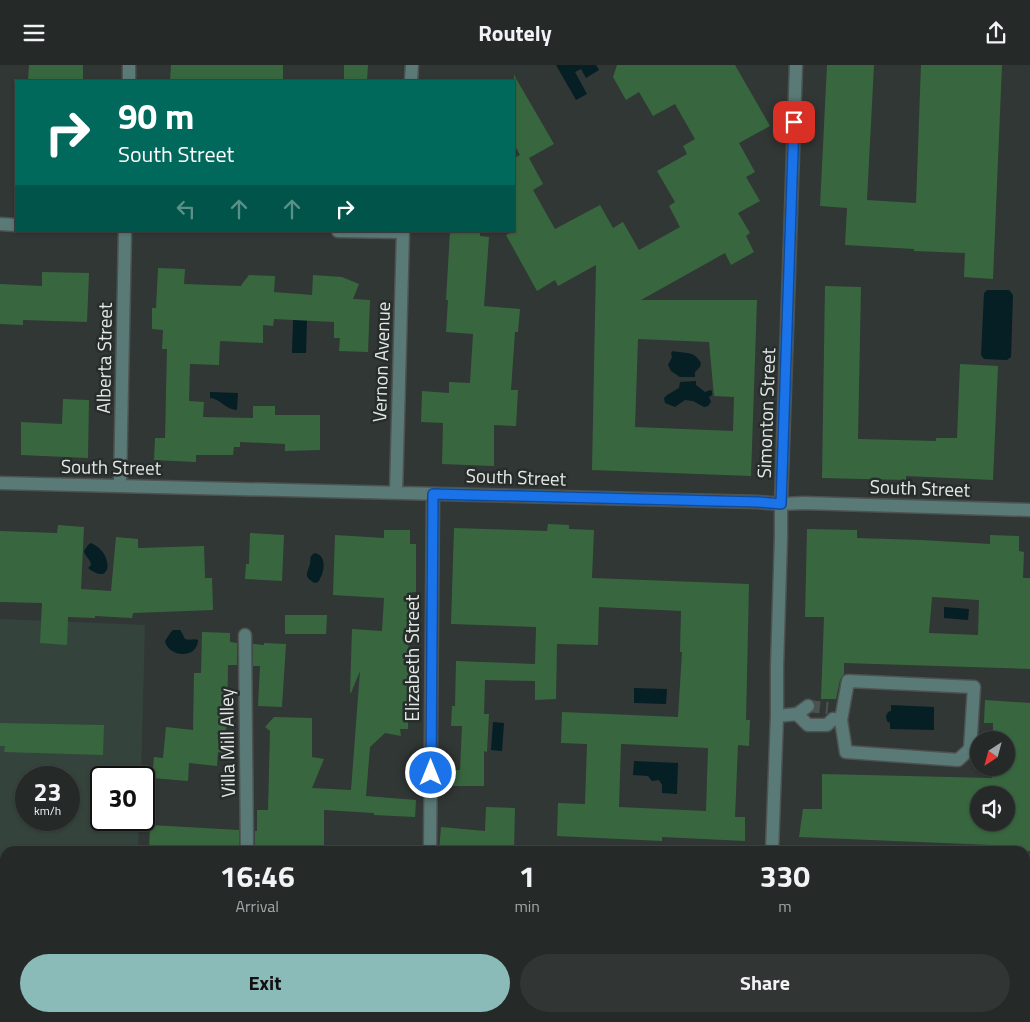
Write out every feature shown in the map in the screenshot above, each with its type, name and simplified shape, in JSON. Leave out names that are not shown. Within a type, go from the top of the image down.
[{"type":"street","points":[[129,65],[129,80]]},
{"type":"street","points":[[411,80],[412,65]]},
{"type":"street","name":"Simonton Street","points":[[772,846],[782,537],[781,504],[796,65]]},
{"type":"street","points":[[0,224],[15,225]]},
{"type":"street","name":"Alberta Street","points":[[120,485],[125,232]]},
{"type":"street","name":"Vernon Avenue","points":[[396,493],[403,232]]},
{"type":"street","name":"South Street","points":[[0,483],[1030,510]]},
{"type":"street","name":"Elizabeth Street","points":[[430,846],[433,494]]},
{"type":"street","name":"Villa Mill Alley","points":[[245,635],[247,846]]},
{"type":"street","points":[[797,714],[808,725],[828,725],[834,716],[848,681],[974,687],[970,749],[958,760],[846,752],[834,716]]},
{"type":"street","points":[[777,716],[797,714],[808,706]]},
{"type":"shaded area","points":[[0,619],[145,625],[141,766],[90,766],[90,831],[139,831],[138,846],[0,846]]},
{"type":"water","points":[[556,65],[596,65],[599,70],[586,78],[581,69],[575,72],[587,94],[576,100]]},
{"type":"water","points":[[987,290],[1009,290],[1013,295],[1011,357],[1007,360],[984,359],[981,355],[984,293]]},
{"type":"water","points":[[293,320],[307,320],[306,353],[292,353]]},
{"type":"water","points":[[673,351],[689,353],[698,359],[701,363],[695,372],[695,377],[680,377],[671,371],[668,365]]},
{"type":"water","points":[[696,381],[696,385],[705,392],[712,391],[712,395],[709,397],[711,402],[708,406],[704,407],[693,401],[685,400],[675,407],[665,403],[664,398],[679,388],[680,382]]},
{"type":"water","points":[[210,392],[238,393],[237,410],[233,410],[210,398]]},
{"type":"water","points":[[91,543],[98,547],[107,560],[108,566],[102,574],[88,568],[91,563],[84,551]]},
{"type":"water","points":[[315,553],[322,558],[324,566],[320,579],[315,583],[307,577],[307,573],[311,556]]},
{"type":"water","points":[[944,607],[969,609],[968,620],[944,618]]},
{"type":"water","points":[[173,630],[180,630],[185,639],[198,640],[193,651],[182,654],[176,653],[167,646],[165,641]]},
{"type":"water","points":[[634,688],[667,689],[666,704],[634,703]]},
{"type":"water","points":[[891,705],[934,707],[934,730],[890,729],[890,723],[887,721],[886,716],[891,711]]},
{"type":"water","points":[[493,722],[504,723],[502,751],[491,750]]},
{"type":"water","points":[[634,761],[678,763],[677,794],[662,793],[662,785],[659,780],[652,781],[648,776],[633,775]]},
{"type":"building","points":[[29,65],[83,65],[83,80],[28,80]]},
{"type":"building","points":[[171,65],[283,65],[283,80],[170,80]]},
{"type":"building","points":[[344,65],[368,65],[367,80],[344,80]]},
{"type":"building","points":[[617,65],[735,65],[770,126],[739,143],[755,172],[746,177],[760,201],[738,213],[750,233],[746,236],[754,252],[731,265],[725,253],[641,300],[757,300],[751,476],[592,470],[596,265],[558,286],[555,280],[537,291],[506,235],[515,232],[515,158],[520,155],[515,146],[514,75],[554,144],[529,158],[543,184],[533,190],[555,229],[600,205],[613,228],[623,222],[639,250],[680,227],[669,206],[675,202],[657,171],[687,154],[683,146],[695,139],[675,104],[653,116],[639,92],[626,100],[613,77]],"holes":[[[638,339],[709,342],[714,396],[734,397],[733,431],[635,427]]]},
{"type":"building","points":[[827,65],[874,65],[867,200],[916,203],[921,65],[1002,65],[993,279],[964,277],[965,253],[845,245],[847,208],[820,206]]},
{"type":"building","points":[[450,232],[480,232],[480,236],[489,237],[484,306],[520,309],[518,332],[515,332],[511,390],[518,390],[516,426],[494,425],[494,466],[442,464],[443,423],[421,422],[422,391],[449,393],[449,382],[470,383],[473,334],[446,332],[448,300],[446,300]]},
{"type":"building","points":[[158,268],[185,269],[184,284],[241,286],[249,275],[275,276],[274,292],[312,295],[313,275],[342,277],[359,284],[353,299],[370,300],[368,352],[339,351],[340,338],[334,338],[334,322],[274,319],[273,326],[263,325],[263,343],[220,341],[219,365],[190,364],[189,401],[204,402],[203,417],[253,418],[253,406],[275,406],[275,415],[320,415],[320,450],[285,451],[285,444],[240,442],[240,447],[234,447],[233,455],[196,455],[196,462],[154,460],[155,438],[165,438],[167,349],[162,349],[163,330],[152,329],[152,308],[156,308]]},
{"type":"building","points":[[42,272],[89,273],[87,322],[23,320],[23,325],[0,324],[0,284],[42,286]]},
{"type":"building","points":[[825,286],[861,287],[858,439],[936,441],[936,438],[957,438],[960,364],[998,366],[993,480],[906,476],[906,480],[822,478]]},
{"type":"building","points":[[63,399],[89,400],[88,458],[21,455],[21,422],[62,424]]},
{"type":"building","points":[[548,524],[569,525],[569,529],[594,530],[592,578],[749,584],[746,720],[750,720],[749,746],[738,745],[735,817],[745,817],[745,841],[662,837],[662,841],[557,836],[558,803],[585,804],[587,744],[561,743],[562,712],[678,717],[682,652],[680,652],[681,611],[599,607],[598,645],[557,644],[556,699],[535,700],[535,681],[485,680],[484,714],[489,714],[487,752],[484,751],[484,786],[441,786],[441,770],[460,770],[462,726],[451,726],[452,706],[455,706],[456,661],[535,664],[536,627],[451,624],[454,528],[547,531]],"holes":[[[621,744],[708,748],[706,811],[619,807]]]},
{"type":"building","points":[[58,525],[84,527],[81,589],[111,591],[116,537],[138,539],[138,548],[204,546],[205,578],[212,578],[213,610],[133,613],[132,618],[68,617],[67,645],[40,643],[42,603],[0,602],[0,531],[57,533]]},
{"type":"building","points":[[807,529],[857,530],[857,538],[990,544],[990,535],[1019,536],[1019,551],[1024,552],[1023,578],[1030,578],[1030,669],[844,663],[844,674],[840,680],[836,699],[821,699],[824,617],[805,617]],"holes":[[[932,597],[979,600],[978,635],[929,633]]]},
{"type":"building","points":[[384,530],[410,530],[410,544],[416,544],[416,592],[412,592],[408,656],[411,656],[408,729],[400,729],[401,736],[385,733],[370,747],[366,796],[416,800],[415,817],[324,810],[324,846],[255,846],[257,810],[268,810],[270,731],[265,727],[274,717],[312,718],[312,757],[324,759],[312,788],[351,790],[360,671],[350,693],[352,629],[382,631],[384,598],[333,595],[335,535],[384,538]]},
{"type":"building","points":[[250,533],[284,535],[282,581],[245,579],[246,564],[249,564]]},
{"type":"building","points":[[285,615],[327,615],[326,634],[285,634]]},
{"type":"building","points":[[202,632],[230,633],[230,642],[237,643],[237,665],[228,665],[226,753],[218,752],[217,766],[189,763],[188,781],[155,778],[154,757],[163,758],[166,727],[193,730],[194,673],[201,673]]},
{"type":"building","points":[[264,643],[286,644],[282,707],[258,706],[260,666],[253,666],[253,644],[264,645]]},
{"type":"building","points":[[985,700],[1030,703],[1030,846],[991,846],[799,837],[803,809],[822,809],[822,774],[992,778],[992,776],[1015,776],[1015,731],[993,731],[993,723],[984,723]]},
{"type":"building","points":[[0,723],[104,725],[103,755],[4,752],[5,746],[0,746]]},
{"type":"building","points":[[486,807],[515,808],[514,846],[439,846],[441,827],[485,831]]},
{"type":"building","points":[[155,825],[239,830],[239,846],[149,846],[150,831],[155,831]]},
{"type":"tunnel","points":[[808,706],[828,708]]},
{"type":"route","points":[[431,773],[433,494],[781,504],[794,122]]}]
